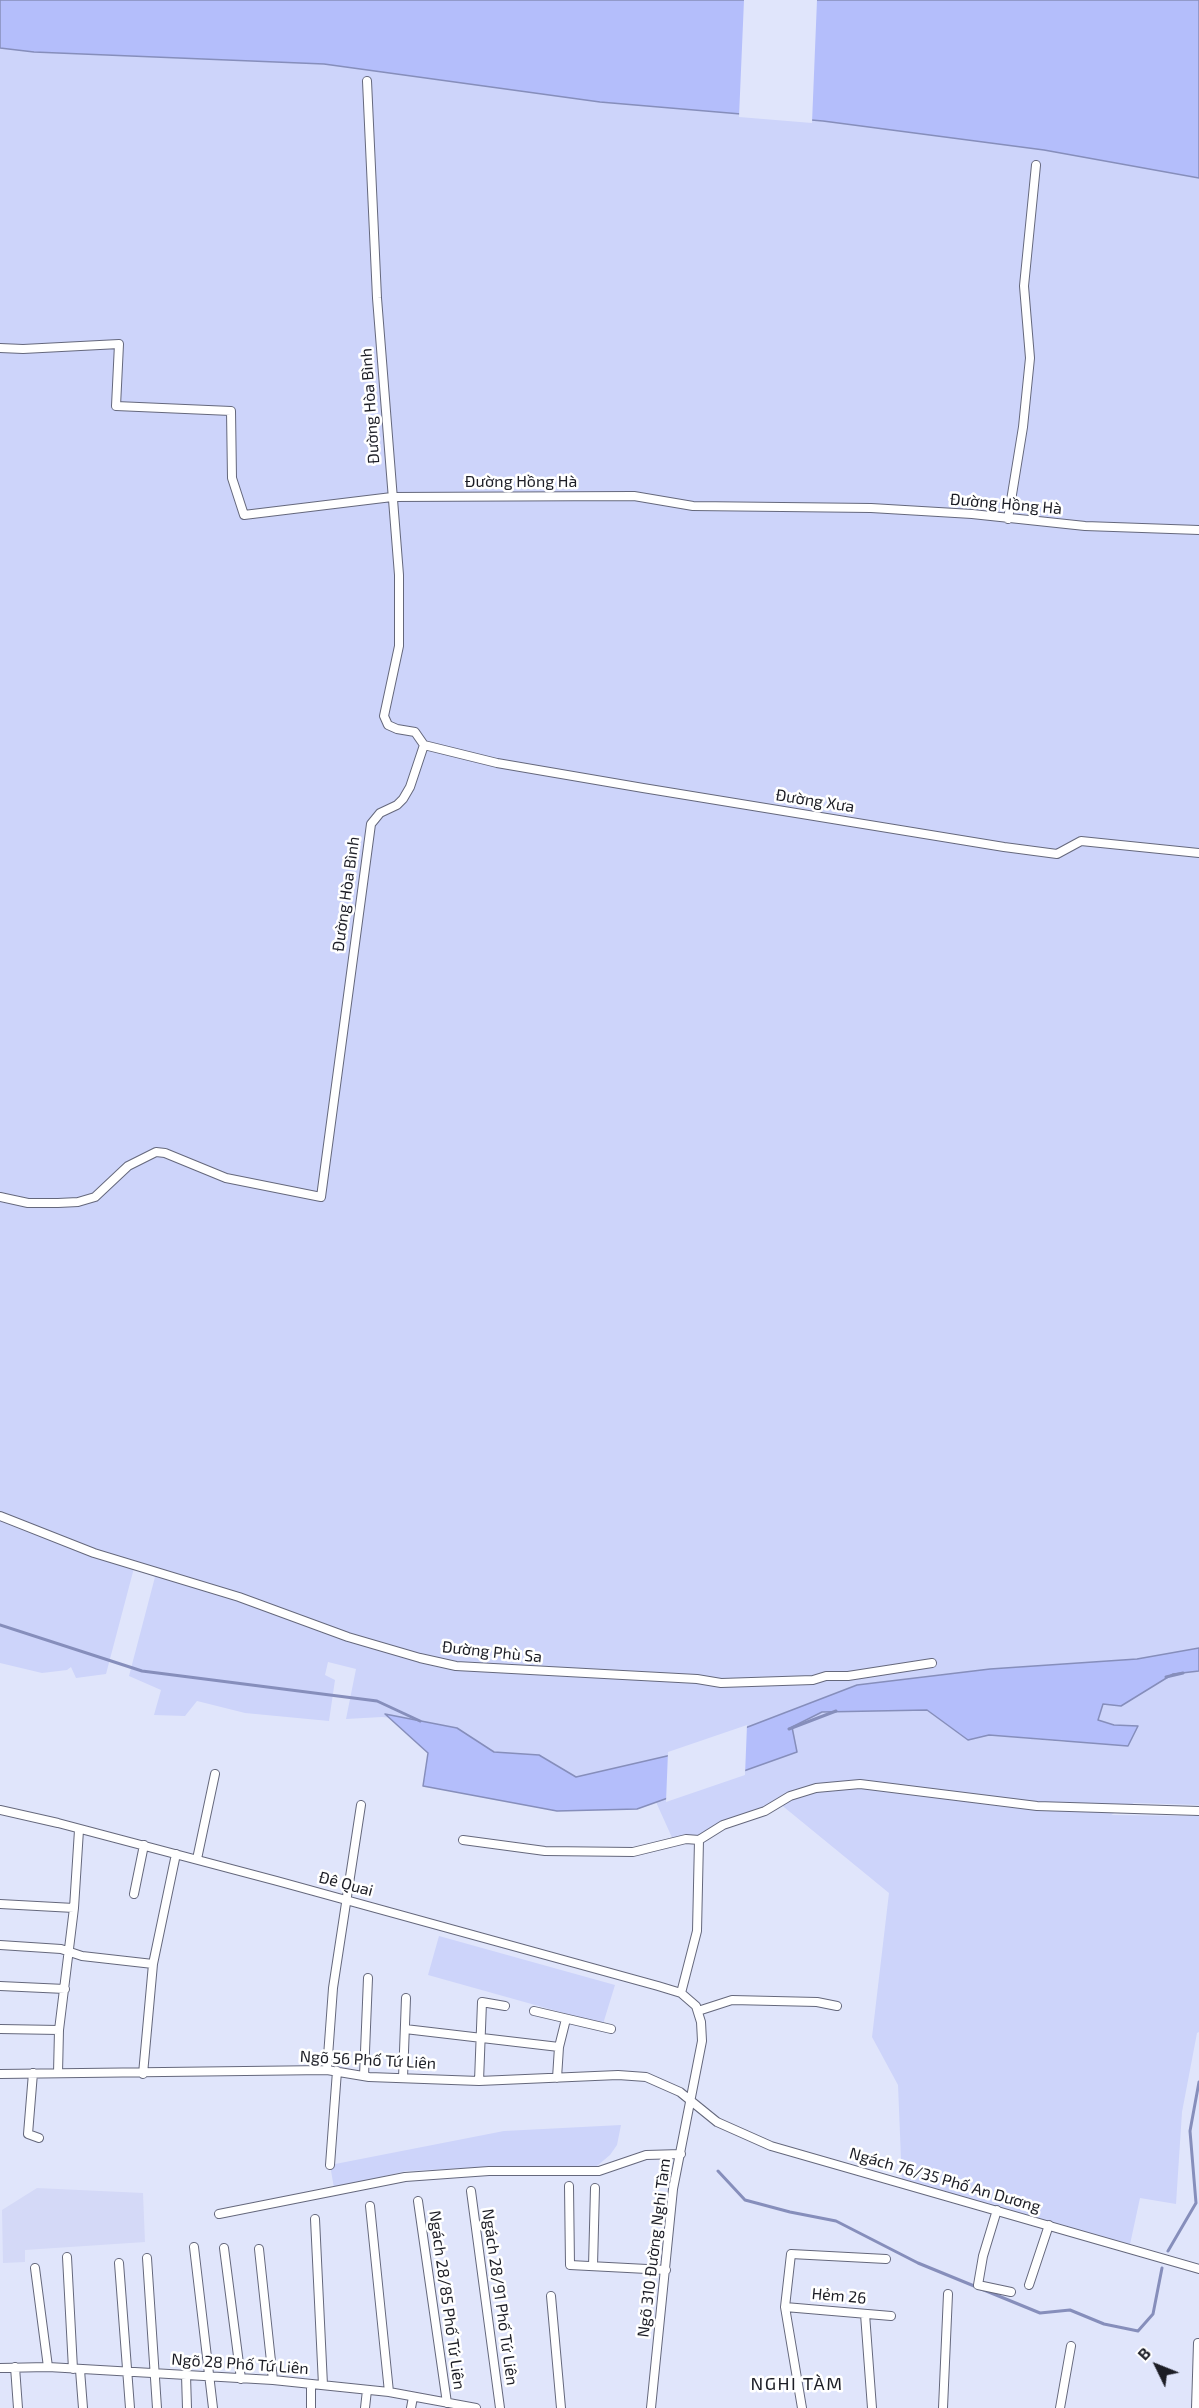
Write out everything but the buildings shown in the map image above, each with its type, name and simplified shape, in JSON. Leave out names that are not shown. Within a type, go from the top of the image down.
[{"type":"street","name":"Đường Hòa Bình","points":[[0,1197],[28,1203],[78,1202],[95,1197],[128,1166],[156,1152],[226,1178],[321,1197],[371,824],[380,813],[397,805],[403,799],[410,787],[424,745],[415,732],[388,725],[384,716],[399,646],[399,575],[373,232],[367,81]]},
{"type":"street","points":[[1008,519],[1023,427],[1030,358],[1024,286],[1036,165]]},
{"type":"street","name":"Đường Hồng Hà","points":[[0,348],[119,344],[116,406],[231,411],[232,478],[243,515],[392,497],[634,496],[693,506],[871,508],[972,514],[1086,526],[1199,530]]},
{"type":"street","name":"Đường Xưa","points":[[424,745],[497,763],[994,846],[1057,854],[1081,841],[1199,854]]},
{"type":"street","name":"Đường Phù Sa","points":[[0,1516],[94,1553],[239,1597],[348,1637],[420,1659],[456,1666],[697,1679],[721,1683],[813,1680],[826,1676],[848,1676],[932,1663]]},
{"type":"street","points":[[197,1859],[215,1774]]},
{"type":"street","points":[[463,1840],[545,1851],[633,1852],[686,1839],[699,1840],[723,1825],[765,1811],[790,1796],[816,1788],[860,1784],[1037,1806],[1199,1811]]},
{"type":"street","points":[[327,2070],[333,1988],[361,1805]]},
{"type":"street","name":"Đê Quai","points":[[0,1810],[197,1859],[681,1993]]},
{"type":"street","points":[[58,2073],[59,2030],[74,1908],[79,1830]]},
{"type":"street","points":[[699,1840],[697,1931],[681,1993],[696,2006],[698,2011],[732,2000],[817,2002],[837,2006]]},
{"type":"street","points":[[134,1894],[144,1845]]},
{"type":"street","points":[[143,2074],[153,1964],[176,1854]]},
{"type":"street","points":[[0,1904],[74,1908]]},
{"type":"street","points":[[0,1945],[61,1949],[69,1953],[153,1964]]},
{"type":"street","points":[[364,2076],[368,1978]]},
{"type":"street","points":[[0,1986],[65,1989]]},
{"type":"street","points":[[403,2078],[406,1998]]},
{"type":"street","points":[[479,2081],[482,2002],[505,2006]]},
{"type":"street","name":"Ngõ 310 Đường Nghi Tàm","points":[[651,2408],[673,2189],[702,2041],[698,2011]]},
{"type":"street","points":[[534,2012],[611,2029]]},
{"type":"street","points":[[557,2078],[559,2047],[566,2019]]},
{"type":"street","points":[[0,2029],[59,2030]]},
{"type":"street","points":[[405,2029],[559,2047]]},
{"type":"street","name":"Ngõ 56 Phố Tứ Liên","points":[[0,2074],[327,2070],[364,2076],[479,2081],[618,2075],[646,2077],[680,2092],[691,2101]]},
{"type":"street","points":[[330,2165],[337,2071]]},
{"type":"street","points":[[33,2073],[28,2134],[39,2138]]},
{"type":"street","name":"Ngách 76/35 Phố An Dương","points":[[691,2101],[717,2122],[771,2146],[1199,2269]]},
{"type":"street","points":[[219,2214],[405,2177],[489,2171],[599,2171],[646,2155],[681,2154]]},
{"type":"street","points":[[568,2186],[570,2265],[666,2270]]},
{"type":"street","points":[[593,2266],[595,2188]]},
{"type":"street","name":"Ngách 28/91 Phố Tứ Liên","points":[[471,2191],[500,2408]]},
{"type":"street","name":"Ngách 28/85 Phố Tứ Liên","points":[[418,2201],[447,2403]]},
{"type":"street","points":[[370,2206],[389,2392]]},
{"type":"street","points":[[997,2210],[983,2256],[978,2285],[1011,2292]]},
{"type":"street","points":[[315,2219],[323,2385]]},
{"type":"street","points":[[1029,2285],[1049,2225]]},
{"type":"street","points":[[194,2247],[213,2408]]},
{"type":"street","points":[[224,2248],[241,2379]]},
{"type":"street","points":[[259,2249],[273,2380]]},
{"type":"street","points":[[802,2408],[785,2307],[791,2254],[886,2259]]},
{"type":"street","points":[[67,2257],[77,2370],[83,2408]]},
{"type":"street","points":[[147,2258],[157,2408]]},
{"type":"street","points":[[119,2263],[129,2408]]},
{"type":"street","points":[[35,2268],[48,2367]]},
{"type":"street","points":[[943,2408],[948,2294]]},
{"type":"street","points":[[551,2296],[561,2408]]},
{"type":"street","name":"Hẻm 26","points":[[785,2307],[891,2316]]},
{"type":"street","points":[[865,2314],[872,2408]]},
{"type":"street","points":[[1196,2408],[1198,2343]]},
{"type":"street","points":[[1060,2408],[1071,2346]]},
{"type":"street","points":[[15,2367],[18,2408]]},
{"type":"street","name":"Ngõ 28 Phố Tứ Liên","points":[[0,2368],[48,2367],[273,2380],[389,2392],[476,2408]]},
{"type":"street","points":[[186,2375],[187,2408]]},
{"type":"street","points":[[311,2384],[311,2408]]},
{"type":"street","points":[[365,2408],[367,2390]]},
{"type":"street","points":[[411,2408],[413,2397]]},
{"type":"shaded area","points":[[0,0],[1199,0],[1199,178],[1044,150],[823,121],[600,102],[324,64],[34,52],[0,48]]},
{"type":"shaded area","points":[[0,48],[34,52],[324,64],[600,102],[823,121],[1044,150],[1199,178],[1199,1648],[1137,1659],[990,1669],[761,1722],[680,1753],[576,1777],[539,1755],[494,1752],[457,1728],[415,1720],[382,1717],[346,1719],[356,1669],[328,1662],[325,1675],[335,1680],[329,1721],[245,1713],[197,1701],[185,1716],[154,1715],[161,1690],[129,1676],[155,1577],[134,1568],[106,1674],[76,1678],[71,1667],[67,1670],[42,1673],[0,1663]]},
{"type":"shaded area","points":[[1199,1648],[1199,1671],[1173,1674],[1121,1706],[1103,1704],[1098,1720],[1114,1725],[1138,1726],[1128,1746],[989,1735],[968,1740],[927,1710],[822,1712],[792,1727],[797,1752],[637,1809],[557,1811],[423,1786],[428,1753],[385,1714],[457,1728],[494,1752],[539,1755],[576,1777],[680,1753],[857,1685],[990,1669],[1137,1659]]},
{"type":"shaded area","points":[[1199,1671],[1199,1805],[1134,1803],[1111,1815],[1199,1816],[1199,2032],[1182,2112],[1176,2204],[1140,2198],[1129,2249],[902,2183],[898,2085],[872,2037],[889,1893],[779,1803],[699,1840],[674,1842],[656,1802],[797,1751],[792,1727],[822,1712],[927,1710],[968,1740],[989,1735],[1064,1742],[1114,1725],[1098,1720],[1103,1704],[1121,1706],[1173,1674]]},
{"type":"shaded area","points":[[439,1936],[615,1985],[603,2024],[428,1975]]},
{"type":"shaded area","points":[[621,2125],[617,2145],[610,2155],[591,2171],[490,2167],[406,2171],[334,2188],[330,2165],[504,2131]]},
{"type":"shaded area","points":[[37,2188],[143,2193],[145,2242],[25,2250],[25,2262],[3,2263],[2,2210]]},
{"type":"pier","points":[[744,0],[817,0],[812,123],[739,117]]},
{"type":"pier","points":[[747,1725],[745,1775],[666,1802],[668,1752]]},
{"type":"waterway","points":[[0,1625],[142,1671],[377,1701],[420,1721]]},
{"type":"waterway","points":[[1166,1677],[1183,1673]]},
{"type":"waterway","points":[[789,1729],[836,1711]]},
{"type":"waterway","points":[[1168,2251],[1196,2203],[1190,2131],[1199,2082]]},
{"type":"waterway","points":[[718,2171],[745,2200],[836,2221],[918,2263],[1040,2313],[1070,2310],[1104,2324],[1138,2331],[1153,2314],[1162,2268]]},
{"type":"district","name":"NGHI TÀM","points":[[797,2384]]}]
